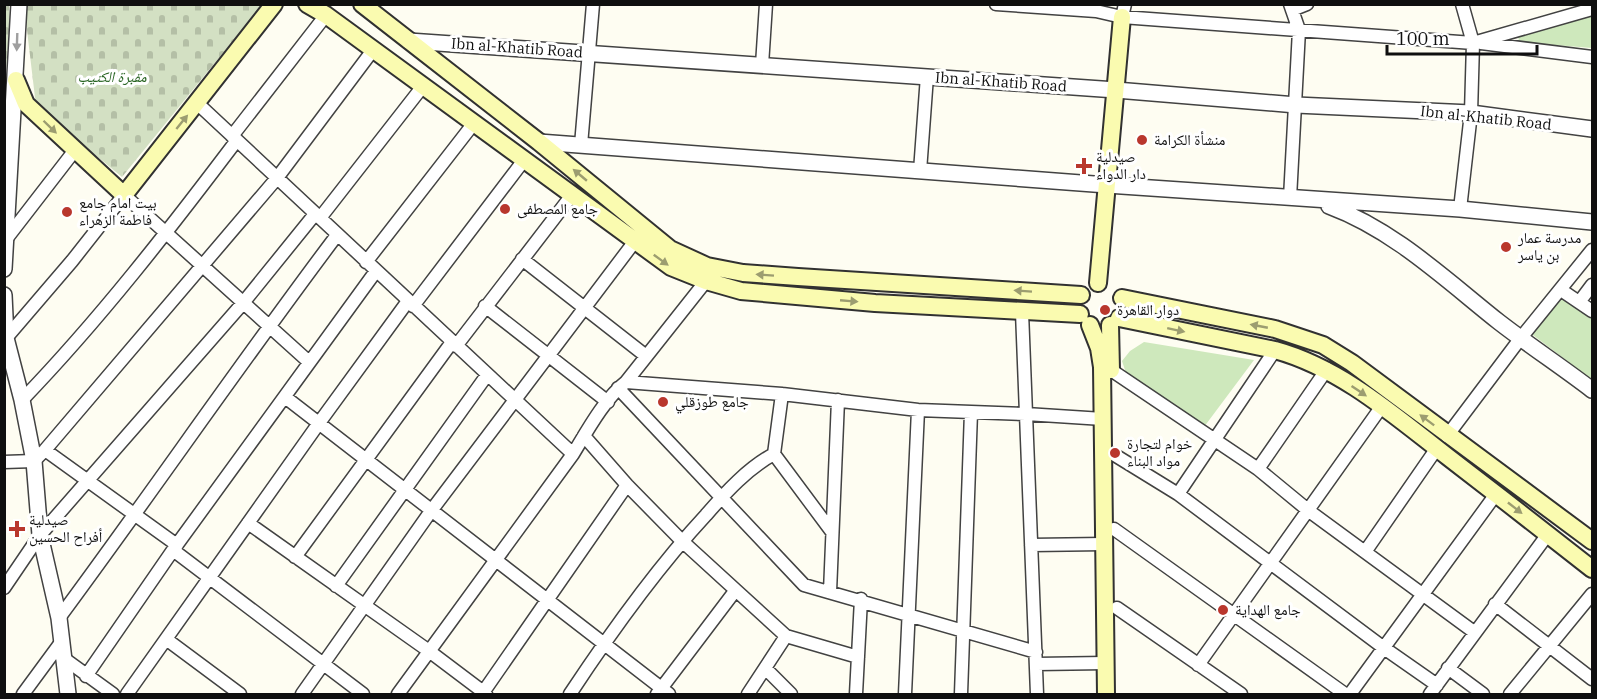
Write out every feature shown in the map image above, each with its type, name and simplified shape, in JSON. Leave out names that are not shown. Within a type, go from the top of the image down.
[{"type":"main road","points":[[16,80],[26,104],[124,195],[274,4]]},
{"type":"main road","points":[[307,4],[326,15],[671,267],[706,281],[741,291],[875,303],[1022,312],[1085,319],[1103,327],[1114,322],[1122,312],[1122,298],[1115,288],[1098,283],[1085,289],[1081,295],[1079,307],[1085,319],[1099,348],[1102,367],[1106,694]]},
{"type":"main road","points":[[362,4],[539,142],[670,249],[707,266],[776,276],[1081,295]]},
{"type":"main road","points":[[1098,283],[1124,11]]},
{"type":"main road","points":[[1122,298],[1275,329],[1323,345],[1352,363],[1442,442],[1496,494],[1593,569]]},
{"type":"main road","points":[[1114,322],[1275,350],[1298,356],[1327,369],[1593,542]]},
{"type":"main road","points":[[1114,322],[1112,370],[1117,694]]},
{"type":"street","points":[[4,269],[19,4]]},
{"type":"street","points":[[581,145],[593,4]]},
{"type":"street","points":[[762,65],[766,4]]},
{"type":"street","points":[[996,4],[1094,8],[1299,30],[1473,43],[1593,57]]},
{"type":"street","points":[[1290,198],[1299,30],[1291,7],[1307,4]]},
{"type":"street","points":[[1460,209],[1471,113],[1473,43],[1462,4]]},
{"type":"street","points":[[1473,43],[1593,9]]},
{"type":"street","points":[[22,400],[65,355],[166,235],[326,15]]},
{"type":"street","name":"Ibn al-Khatib Road","points":[[410,41],[927,76],[1296,105],[1471,113],[1593,129]]},
{"type":"street","points":[[4,462],[39,455],[203,267],[277,178],[373,50]]},
{"type":"street","points":[[920,171],[927,76]]},
{"type":"street","points":[[4,588],[40,536],[318,216],[423,86]]},
{"type":"street","points":[[197,103],[573,454]]},
{"type":"street","points":[[86,676],[175,547],[285,397],[371,267],[474,123]]},
{"type":"street","points":[[539,142],[1460,209],[1593,222]]},
{"type":"street","points":[[7,238],[75,150]]},
{"type":"street","points":[[127,694],[319,423],[524,160]]},
{"type":"street","points":[[6,338],[72,261],[124,195],[309,362]]},
{"type":"street","points":[[295,556],[365,459],[572,195]]},
{"type":"street","points":[[1312,200],[1355,216],[1400,244],[1520,339],[1593,390]]},
{"type":"street","points":[[59,618],[134,516],[268,325],[337,235]]},
{"type":"street","points":[[302,694],[432,511],[635,241]]},
{"type":"street","points":[[1365,552],[1442,442],[1520,339],[1593,250]]},
{"type":"street","points":[[522,259],[646,356]]},
{"type":"street","points":[[398,694],[573,454],[608,402],[706,281]]},
{"type":"street","points":[[1580,301],[1593,285]]},
{"type":"street","points":[[1561,290],[1593,311]]},
{"type":"street","points":[[4,295],[6,338],[39,455],[40,536],[59,618],[68,694]]},
{"type":"street","points":[[485,306],[608,402]]},
{"type":"street","points":[[1022,312],[1037,694]]},
{"type":"street","points":[[1178,494],[1275,350]]},
{"type":"street","points":[[1258,469],[1327,369]]},
{"type":"street","points":[[1112,370],[1258,469],[1309,511],[1474,632]]},
{"type":"street","points":[[336,586],[487,375]]},
{"type":"street","points":[[622,385],[782,394],[918,410],[1103,419]]},
{"type":"street","points":[[622,385],[804,585],[861,599],[963,631],[1036,658],[1106,663]]},
{"type":"street","points":[[782,394],[774,454],[832,532]]},
{"type":"street","points":[[285,397],[496,559],[662,692],[735,591]]},
{"type":"street","points":[[830,592],[838,400]]},
{"type":"street","points":[[1198,665],[1382,406]]},
{"type":"street","points":[[905,694],[918,410]]},
{"type":"street","points":[[961,694],[971,412]]},
{"type":"street","points":[[584,436],[627,485],[682,541],[786,636],[858,657]]},
{"type":"street","points":[[570,694],[603,644],[682,541],[722,497],[761,461],[774,454]]},
{"type":"street","points":[[1113,454],[1178,494],[1271,562],[1384,648],[1433,689],[1548,534]]},
{"type":"street","points":[[39,455],[88,482],[175,547],[209,578],[363,694]]},
{"type":"street","points":[[248,523],[429,651],[484,694],[546,600],[627,485]]},
{"type":"street","points":[[1350,694],[1496,494]]},
{"type":"street","points":[[1114,529],[1345,694]]},
{"type":"street","points":[[1031,545],[1104,544]]},
{"type":"street","points":[[1510,694],[1593,594]]},
{"type":"street","points":[[856,694],[861,599]]},
{"type":"street","points":[[1495,604],[1593,680]]},
{"type":"street","points":[[1117,608],[1241,694]]},
{"type":"street","points":[[748,694],[786,636]]},
{"type":"street","points":[[166,639],[240,694]]},
{"type":"street","points":[[23,694],[62,641]]},
{"type":"street","points":[[62,657],[113,694]]},
{"type":"street","points":[[765,668],[791,694]]},
{"type":"street","points":[[1448,668],[1483,694]]},
{"type":"green space","points":[[5,4],[9,5],[10,18],[5,84]]},
{"type":"green space","name":"مقبرة الكتيب","points":[[24,5],[262,5],[122,177],[36,106]]},
{"type":"green space","points":[[1592,10],[1592,48],[1519,42],[1518,35]]},
{"type":"green space","points":[[1561,292],[1592,316],[1592,380],[1529,332]]},
{"type":"green space","points":[[1144,342],[1254,360],[1204,427],[1126,373],[1122,361],[1130,351]]},
{"type":"place","name":"منشأة الكرامة","points":[[1142,140]]},
{"type":"place","name":"صيدلية دار الدواء","points":[[1084,166]]},
{"type":"place","name":"جامع المصطفى","points":[[505,209]]},
{"type":"place","name":"بيت امام جامع فاطمة الزهراء","points":[[67,212]]},
{"type":"place","name":"مدرسة عمار بن ياسر","points":[[1506,247]]},
{"type":"place","name":"دوار القاهرة","points":[[1105,310]]},
{"type":"place","name":"جامع طوزقلي","points":[[663,402]]},
{"type":"place","name":"خوام لتجارة مواد البناء","points":[[1115,453]]},
{"type":"place","name":"صيدلية أفراح الحسين","points":[[17,529]]},
{"type":"place","name":"جامع الهداية","points":[[1223,610]]}]
